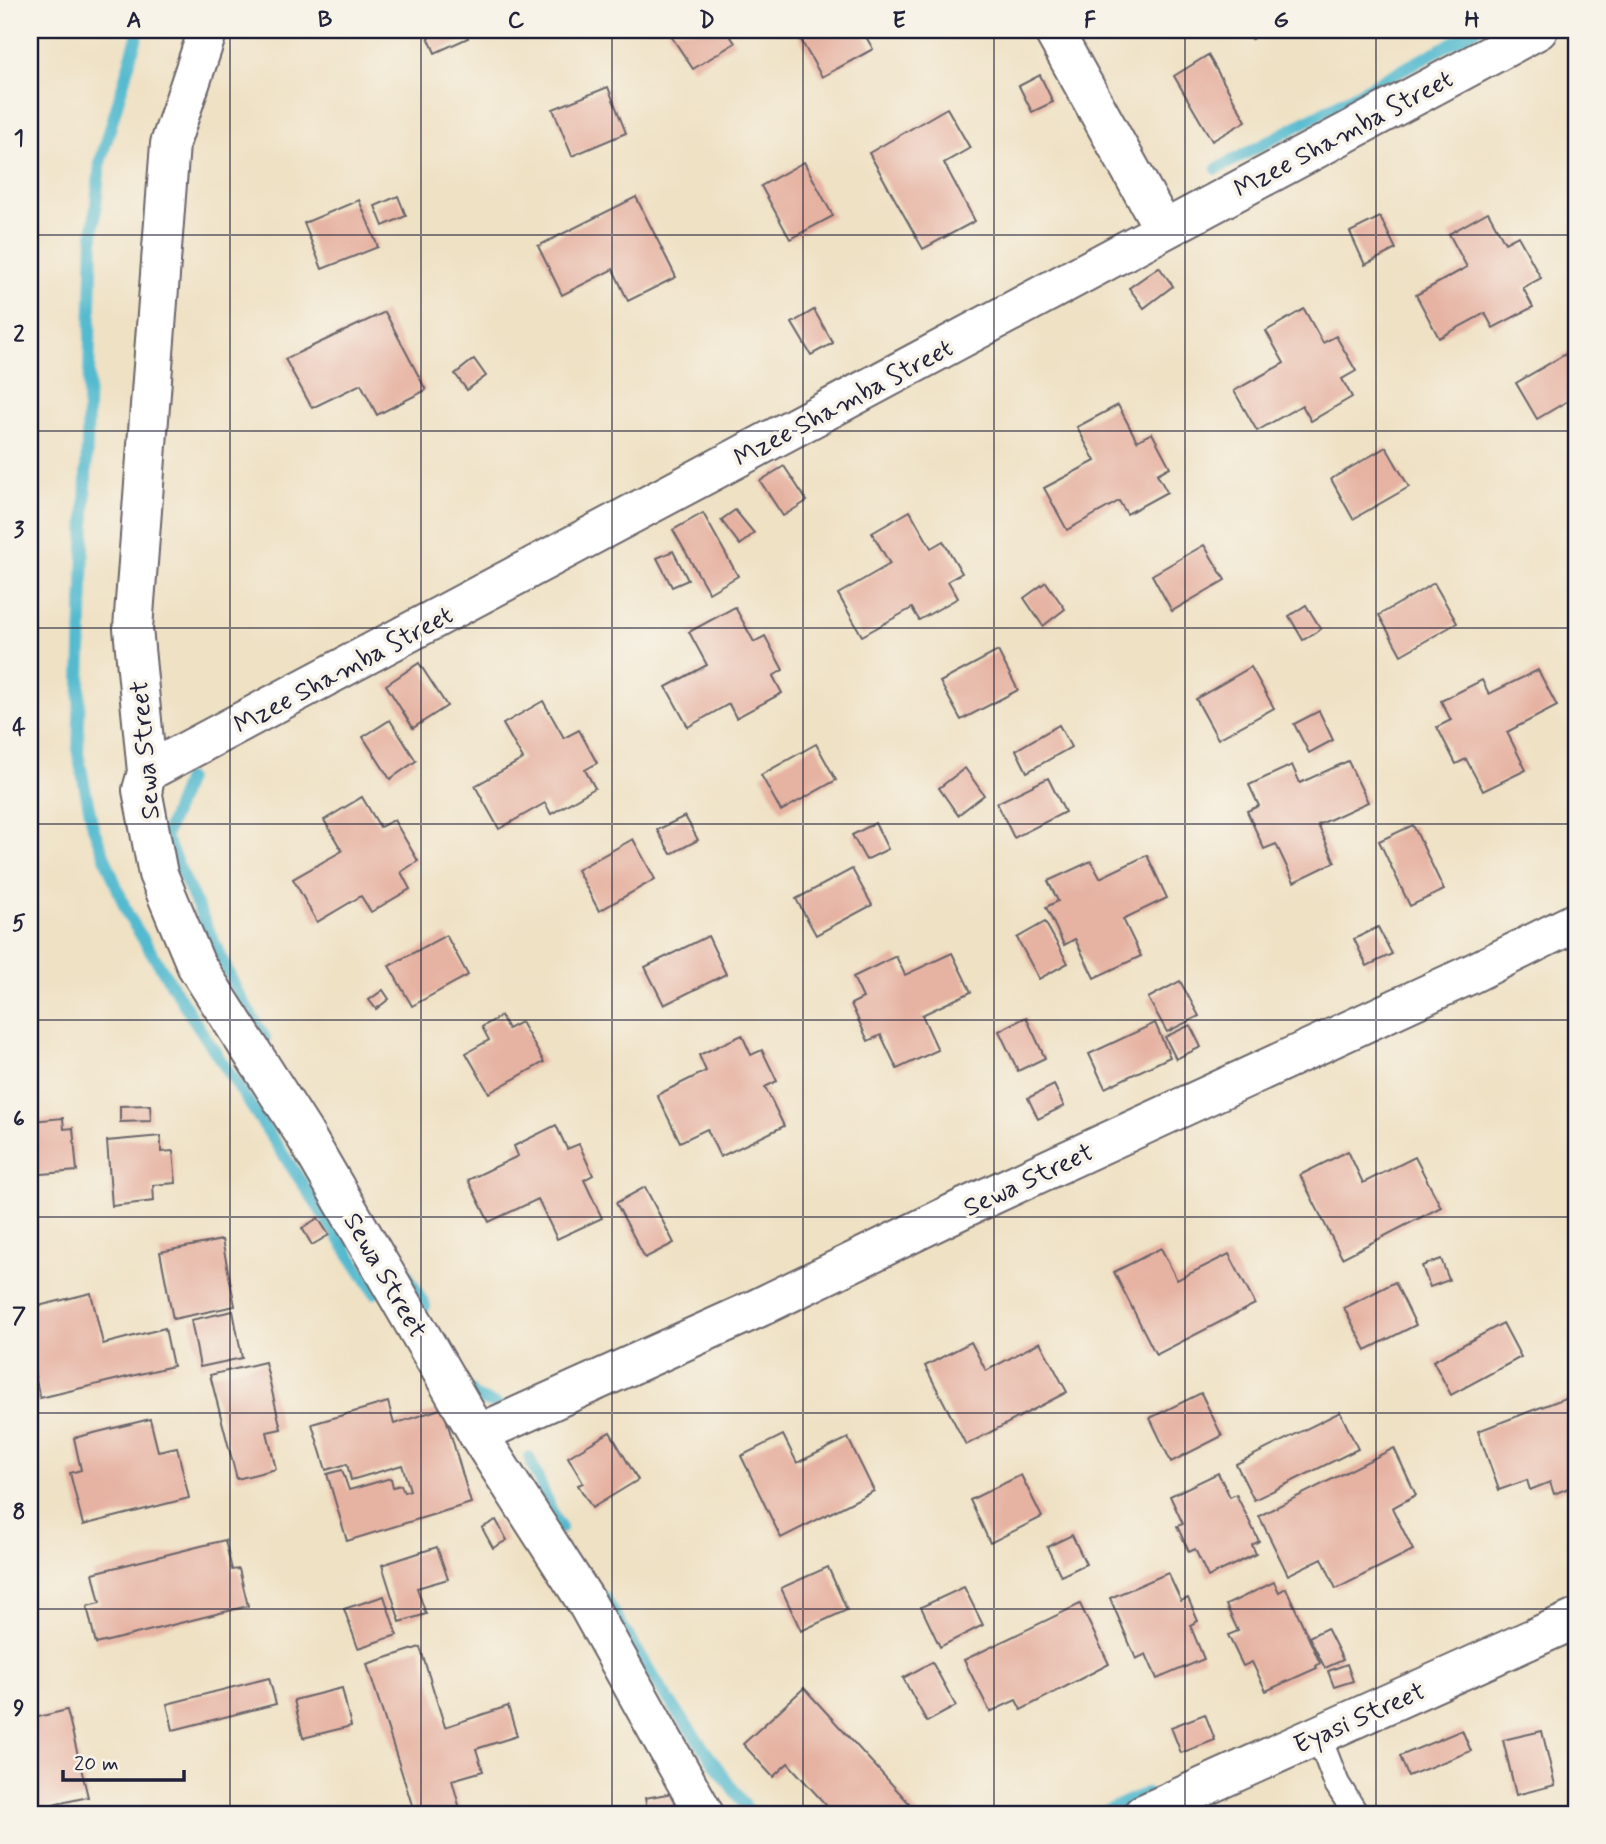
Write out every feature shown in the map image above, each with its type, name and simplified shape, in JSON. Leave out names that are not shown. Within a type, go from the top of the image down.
[{"type":"street","name":"Sewa Street","points":[[208,30],[170,144],[133,628],[147,772],[142,790],[158,874],[196,965],[303,1132],[478,1434],[584,1600],[705,1814]]},
{"type":"street","points":[[1053,30],[1163,228]]},
{"type":"street","name":"Mzee Shamba Street","points":[[147,772],[550,561],[1163,228],[1538,30]]},
{"type":"street","name":"Sewa Street","points":[[478,1434],[758,1308],[964,1208],[1469,975],[1576,922]]},
{"type":"street","name":"Eyasi Street","points":[[1143,1814],[1576,1619]]},
{"type":"lane","points":[[1318,1735],[1337,1784],[1356,1814]]},
{"type":"building","points":[[425,30],[465,30],[468,38],[435,53]]},
{"type":"building","points":[[667,30],[726,30],[735,43],[693,69]]},
{"type":"building","points":[[795,30],[862,30],[873,49],[822,77]]},
{"type":"building","points":[[1247,30],[1265,30],[1252,39]]},
{"type":"building","points":[[1208,55],[1246,121],[1212,141],[1174,76]]},
{"type":"building","points":[[1040,75],[1053,102],[1032,112],[1019,86]]},
{"type":"building","points":[[608,87],[626,133],[572,156],[553,109]]},
{"type":"building","points":[[947,108],[970,148],[944,163],[975,221],[923,249],[869,153]]},
{"type":"building","points":[[804,162],[833,216],[790,239],[761,186]]},
{"type":"building","points":[[398,196],[406,216],[383,226],[375,206]]},
{"type":"building","points":[[636,197],[676,277],[628,301],[613,269],[562,295],[538,246]]},
{"type":"building","points":[[359,200],[378,247],[322,269],[304,223]]},
{"type":"building","points":[[1488,212],[1505,243],[1518,236],[1541,278],[1523,288],[1533,307],[1493,328],[1485,313],[1439,338],[1416,295],[1467,267],[1449,234]]},
{"type":"building","points":[[1380,217],[1396,249],[1365,265],[1350,232]]},
{"type":"building","points":[[1159,267],[1173,286],[1144,308],[1129,288]]},
{"type":"building","points":[[1304,309],[1323,343],[1336,336],[1356,371],[1342,379],[1352,397],[1311,421],[1302,405],[1257,431],[1234,391],[1284,363],[1266,331]]},
{"type":"building","points":[[814,310],[833,343],[811,355],[792,323]]},
{"type":"building","points":[[385,312],[426,390],[377,415],[361,384],[312,408],[285,359]]},
{"type":"building","points":[[1571,351],[1576,361],[1576,396],[1537,419],[1516,383]]},
{"type":"building","points":[[474,359],[486,376],[467,390],[455,374]]},
{"type":"building","points":[[1118,405],[1137,441],[1152,433],[1170,467],[1157,474],[1167,492],[1127,514],[1119,501],[1067,530],[1044,488],[1095,461],[1077,427]]},
{"type":"building","points":[[1386,447],[1409,487],[1353,519],[1331,479]]},
{"type":"building","points":[[784,466],[807,501],[783,516],[760,481]]},
{"type":"building","points":[[735,510],[754,533],[740,545],[721,520]]},
{"type":"building","points":[[910,511],[931,548],[943,541],[962,573],[948,581],[958,598],[919,620],[912,608],[862,636],[838,594],[890,564],[872,533]]},
{"type":"building","points":[[703,513],[738,576],[709,593],[673,530]]},
{"type":"building","points":[[1204,545],[1225,580],[1172,611],[1152,575]]},
{"type":"building","points":[[673,551],[688,580],[672,587],[657,558]]},
{"type":"building","points":[[1046,582],[1065,609],[1043,626],[1024,598]]},
{"type":"building","points":[[1434,583],[1457,623],[1401,655],[1379,615]]},
{"type":"building","points":[[1306,605],[1321,629],[1303,640],[1289,616]]},
{"type":"building","points":[[735,607],[754,642],[765,636],[783,670],[773,676],[782,693],[736,718],[729,704],[688,727],[666,687],[707,665],[689,632]]},
{"type":"building","points":[[998,651],[1018,690],[961,720],[940,682]]},
{"type":"building","points":[[419,663],[447,706],[413,728],[386,685]]},
{"type":"building","points":[[1251,667],[1274,708],[1218,739],[1196,699]]},
{"type":"building","points":[[1538,670],[1557,706],[1507,732],[1526,770],[1483,791],[1466,759],[1456,764],[1437,727],[1451,720],[1441,701],[1482,680],[1489,694]]},
{"type":"building","points":[[543,701],[564,738],[579,730],[597,763],[585,770],[595,788],[551,814],[545,803],[499,829],[475,786],[523,759],[503,724]]},
{"type":"building","points":[[1319,711],[1333,740],[1309,753],[1294,724]]},
{"type":"building","points":[[390,720],[416,761],[390,779],[363,737]]},
{"type":"building","points":[[1059,725],[1071,747],[1027,772],[1016,750]]},
{"type":"building","points":[[816,744],[836,780],[781,811],[761,775]]},
{"type":"building","points":[[1348,761],[1368,802],[1318,825],[1335,862],[1294,882],[1276,844],[1264,849],[1247,811],[1259,806],[1249,785],[1292,765],[1300,783]]},
{"type":"building","points":[[965,768],[984,795],[958,815],[939,788]]},
{"type":"building","points":[[1048,778],[1065,812],[1014,838],[997,803]]},
{"type":"building","points":[[362,797],[380,827],[394,820],[418,861],[401,872],[410,889],[371,912],[361,896],[317,922],[293,879],[342,851],[324,820]]},
{"type":"building","points":[[685,816],[698,840],[671,854],[657,830]]},
{"type":"building","points":[[875,823],[888,849],[866,860],[852,835]]},
{"type":"building","points":[[1413,825],[1444,890],[1410,906],[1379,841]]},
{"type":"building","points":[[633,839],[655,879],[599,911],[577,870]]},
{"type":"building","points":[[1147,855],[1167,898],[1123,919],[1141,956],[1094,978],[1075,939],[1064,945],[1046,907],[1058,901],[1048,881],[1091,861],[1100,878]]},
{"type":"building","points":[[852,869],[872,905],[816,935],[796,899]]},
{"type":"building","points":[[1045,922],[1068,963],[1039,979],[1017,938]]},
{"type":"building","points":[[1378,927],[1392,954],[1367,966],[1354,939]]},
{"type":"building","points":[[446,935],[468,975],[412,1006],[389,966]]},
{"type":"building","points":[[708,936],[726,974],[664,1005],[645,967]]},
{"type":"building","points":[[952,953],[971,992],[922,1015],[938,1050],[897,1069],[881,1035],[868,1041],[851,1004],[863,998],[853,977],[896,956],[905,975]]},
{"type":"building","points":[[1180,981],[1199,1016],[1167,1032],[1148,998]]},
{"type":"building","points":[[383,990],[389,999],[376,1009],[369,1000]]},
{"type":"building","points":[[501,1016],[508,1029],[521,1022],[544,1062],[489,1093],[466,1053],[489,1040],[482,1027]]},
{"type":"building","points":[[1026,1017],[1045,1058],[1018,1071],[999,1031]]},
{"type":"building","points":[[1155,1023],[1170,1057],[1105,1088],[1089,1054]]},
{"type":"building","points":[[1190,1025],[1201,1047],[1176,1059],[1165,1037]]},
{"type":"building","points":[[742,1035],[751,1055],[762,1050],[777,1081],[765,1087],[784,1126],[720,1157],[707,1129],[680,1142],[657,1095],[706,1071],[699,1055]]},
{"type":"building","points":[[1054,1085],[1064,1106],[1038,1119],[1028,1098]]},
{"type":"building","points":[[150,1105],[151,1121],[120,1122],[120,1106]]},
{"type":"building","points":[[30,1114],[32,1121],[63,1118],[64,1129],[73,1128],[77,1171],[30,1175]]},
{"type":"building","points":[[556,1125],[567,1149],[579,1144],[593,1175],[584,1180],[602,1218],[557,1239],[538,1199],[489,1222],[468,1180],[518,1156],[514,1146]]},
{"type":"building","points":[[161,1136],[161,1152],[173,1151],[176,1183],[153,1185],[154,1201],[112,1206],[107,1141]]},
{"type":"building","points":[[1348,1151],[1363,1183],[1415,1157],[1441,1207],[1342,1258],[1300,1175]]},
{"type":"building","points":[[645,1187],[674,1243],[645,1258],[616,1203]]},
{"type":"building","points":[[318,1218],[329,1235],[312,1245],[302,1228]]},
{"type":"building","points":[[222,1240],[235,1306],[173,1319],[160,1252]]},
{"type":"building","points":[[1161,1248],[1177,1280],[1229,1254],[1255,1304],[1156,1355],[1114,1272]]},
{"type":"building","points":[[1441,1259],[1449,1280],[1430,1287],[1422,1266]]},
{"type":"building","points":[[1395,1282],[1416,1325],[1366,1350],[1344,1308]]},
{"type":"building","points":[[91,1293],[103,1344],[165,1328],[173,1366],[40,1398],[30,1354],[30,1308]]},
{"type":"building","points":[[233,1311],[242,1358],[200,1367],[191,1320]]},
{"type":"building","points":[[1503,1323],[1521,1357],[1451,1395],[1433,1361]]},
{"type":"building","points":[[971,1342],[986,1371],[1040,1342],[1067,1392],[966,1445],[925,1366]]},
{"type":"building","points":[[265,1362],[281,1429],[267,1432],[276,1469],[237,1479],[210,1375]]},
{"type":"building","points":[[1201,1393],[1222,1436],[1171,1462],[1150,1418]]},
{"type":"building","points":[[1576,1394],[1576,1485],[1554,1494],[1550,1482],[1530,1490],[1527,1480],[1499,1490],[1478,1431]]},
{"type":"building","points":[[388,1402],[394,1424],[443,1408],[471,1503],[347,1541],[327,1474],[342,1470],[349,1490],[391,1478],[393,1487],[401,1485],[404,1492],[410,1490],[402,1465],[351,1480],[347,1464],[326,1470],[312,1424]]},
{"type":"building","points":[[1340,1412],[1358,1449],[1254,1500],[1236,1464]]},
{"type":"building","points":[[150,1419],[158,1451],[177,1447],[189,1498],[83,1525],[70,1473],[81,1470],[74,1438]]},
{"type":"building","points":[[610,1432],[638,1480],[592,1508],[578,1485],[583,1483],[568,1457]]},
{"type":"building","points":[[783,1435],[797,1463],[848,1438],[874,1491],[781,1538],[741,1456]]},
{"type":"building","points":[[1394,1448],[1416,1495],[1392,1508],[1413,1550],[1336,1589],[1322,1558],[1288,1575],[1259,1516]]},
{"type":"building","points":[[1218,1473],[1230,1497],[1236,1494],[1259,1541],[1252,1545],[1256,1554],[1208,1577],[1195,1549],[1189,1552],[1177,1526],[1183,1524],[1170,1496]]},
{"type":"building","points":[[1021,1475],[1042,1517],[990,1543],[970,1500]]},
{"type":"building","points":[[496,1520],[507,1540],[493,1548],[482,1528]]},
{"type":"building","points":[[1072,1535],[1086,1564],[1061,1576],[1047,1547]]},
{"type":"building","points":[[225,1540],[232,1570],[239,1569],[248,1606],[96,1644],[87,1606],[100,1603],[93,1573]]},
{"type":"building","points":[[437,1547],[448,1579],[417,1588],[426,1614],[400,1622],[382,1565]]},
{"type":"building","points":[[828,1567],[847,1610],[801,1631],[781,1588]]},
{"type":"building","points":[[1168,1573],[1181,1601],[1188,1598],[1198,1621],[1190,1625],[1204,1659],[1157,1679],[1146,1654],[1136,1659],[1110,1598]]},
{"type":"building","points":[[1274,1582],[1279,1592],[1286,1588],[1320,1663],[1317,1668],[1266,1691],[1252,1662],[1243,1666],[1228,1635],[1238,1631],[1226,1605]]},
{"type":"building","points":[[964,1587],[983,1625],[940,1647],[921,1607]]},
{"type":"building","points":[[384,1596],[397,1635],[358,1648],[344,1609]]},
{"type":"building","points":[[1080,1604],[1109,1664],[1021,1710],[1016,1700],[990,1712],[964,1660]]},
{"type":"building","points":[[1327,1628],[1343,1660],[1325,1668],[1309,1637]]},
{"type":"building","points":[[420,1647],[445,1727],[508,1706],[517,1736],[476,1749],[483,1771],[452,1780],[460,1809],[443,1814],[415,1814],[367,1664]]},
{"type":"building","points":[[932,1662],[956,1706],[927,1722],[903,1678]]},
{"type":"building","points":[[1347,1664],[1353,1681],[1334,1687],[1328,1671]]},
{"type":"building","points":[[269,1678],[276,1704],[173,1730],[167,1704]]},
{"type":"building","points":[[342,1688],[351,1726],[303,1738],[294,1700]]},
{"type":"building","points":[[804,1688],[919,1814],[834,1814],[788,1763],[773,1777],[743,1744]]},
{"type":"building","points":[[67,1710],[88,1797],[30,1810],[30,1719]]},
{"type":"building","points":[[1205,1714],[1215,1740],[1181,1753],[1171,1727]]},
{"type":"building","points":[[1462,1730],[1471,1751],[1408,1776],[1400,1756]]},
{"type":"building","points":[[1542,1731],[1555,1785],[1516,1795],[1503,1740]]},
{"type":"building","points":[[678,1792],[681,1814],[648,1814],[645,1798]]},
{"type":"building","points":[[329,1808],[330,1814],[305,1814],[305,1813]]},
{"type":"waterway","points":[[139,30],[100,163],[93,236],[78,754],[93,827],[128,915],[192,1017],[375,1293]]},
{"type":"waterway","points":[[1217,169],[1476,30]]},
{"type":"waterway","points":[[187,779],[165,837],[238,993],[265,1038]]},
{"type":"waterway","points":[[401,1264],[425,1306]]},
{"type":"waterway","points":[[470,1390],[473,1396],[508,1409]]},
{"type":"waterway","points":[[529,1457],[561,1528]]},
{"type":"waterway","points":[[604,1597],[663,1692],[751,1814]]},
{"type":"waterway","points":[[1554,1608],[1576,1598]]},
{"type":"waterway","points":[[1099,1814],[1146,1793]]}]
